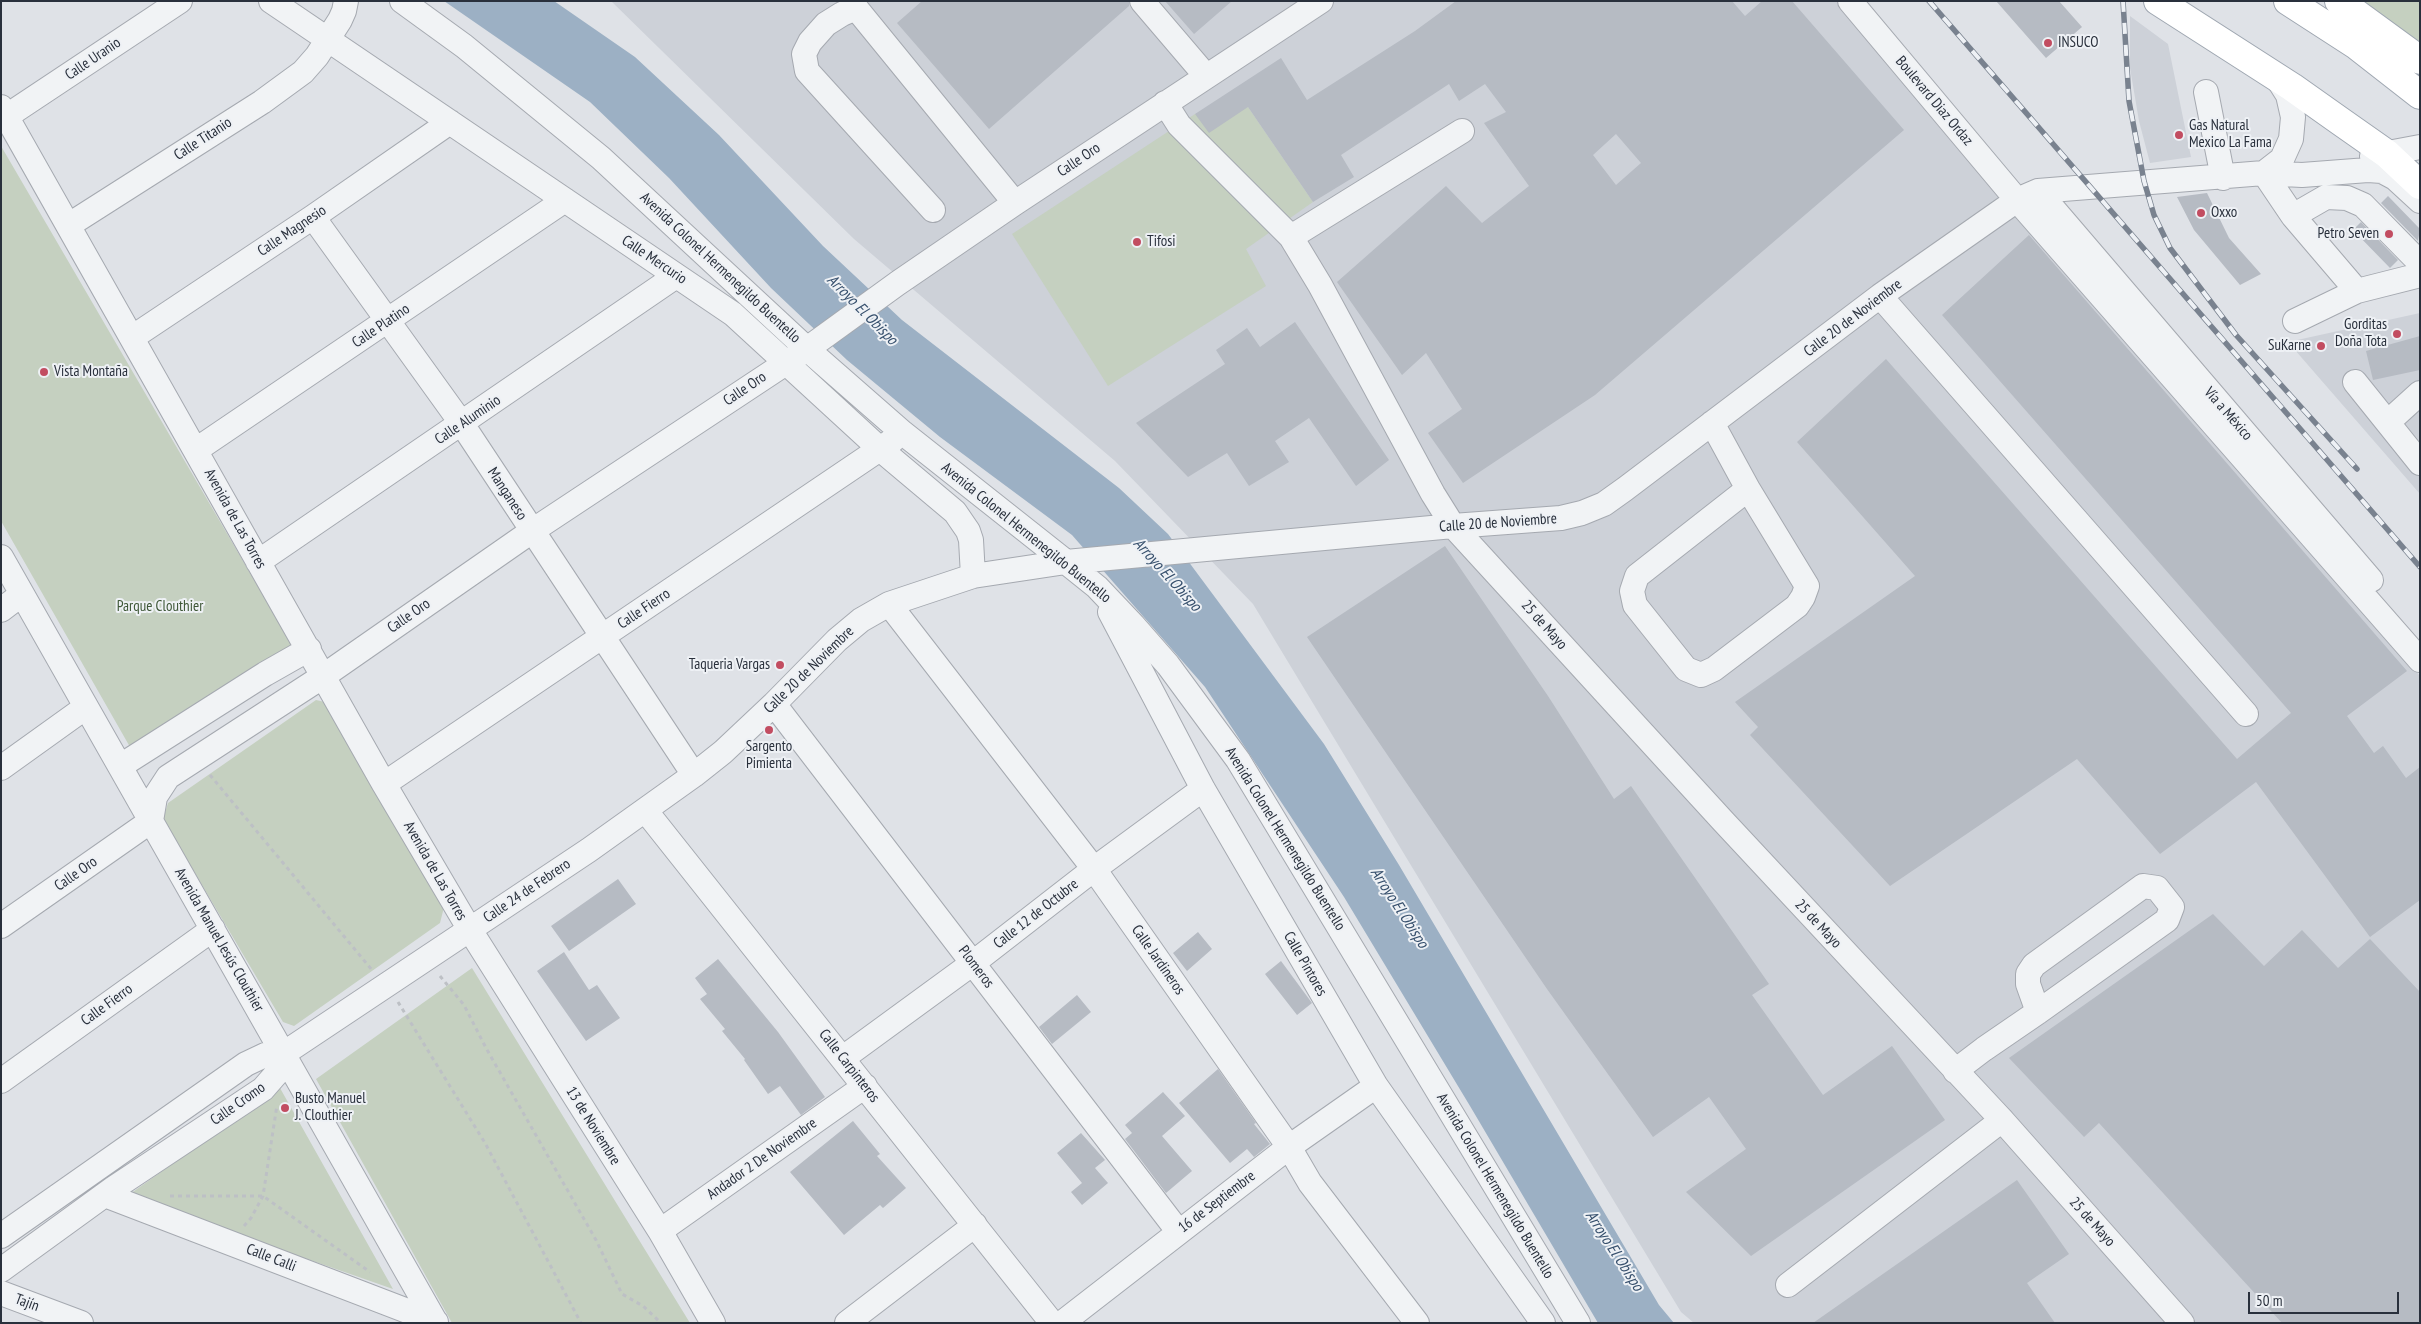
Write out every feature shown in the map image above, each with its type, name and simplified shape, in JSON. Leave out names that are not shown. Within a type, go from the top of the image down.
[{"type":"main road","points":[[2158,1],[2276,76],[2387,154],[2420,185]]},
{"type":"main road","points":[[2288,1],[2356,45],[2420,95]]},
{"type":"main road","points":[[2339,1],[2420,60]]},
{"type":"street","name":"Calle Uranio","points":[[4,111],[180,1]]},
{"type":"street","name":"Calle Mercurio","points":[[271,1],[733,314],[880,449],[955,512],[968,531],[971,540],[973,576]]},
{"type":"street","name":"Calle Titanio","points":[[68,226],[286,85],[317,56],[342,16],[346,1]]},
{"type":"street","name":"Avenida Colonel Hermenegildo Buentello","points":[[402,1],[464,46],[601,158],[749,294],[813,344],[903,434],[1066,562],[1097,588],[1133,624],[1168,665],[1238,760],[1578,1323]]},
{"type":"street","points":[[1142,1],[1206,76]]},
{"type":"street","name":"Calle Oro","points":[[168,777],[324,675],[532,531],[813,344],[1015,203],[1320,1]]},
{"type":"street","name":"Boulevard Diaz Ordaz","points":[[1850,1],[2028,195]]},
{"type":"street","points":[[933,210],[807,71],[804,54],[810,42],[826,24],[855,5],[1015,203]]},
{"type":"street","points":[[2267,174],[2282,159],[2291,139],[2293,117],[2290,102],[2288,95],[2276,76]]},
{"type":"street","points":[[2206,92],[2223,178]]},
{"type":"street","name":"25 de Mayo","points":[[1165,103],[1179,125],[1291,238],[1320,285],[1433,494],[1453,526],[2002,1120],[2182,1323]]},
{"type":"street","name":"Avenida de Las Torres","points":[[4,111],[384,784],[470,930]]},
{"type":"street","name":"Calle Magnesio","points":[[133,337],[313,217],[450,122]]},
{"type":"street","points":[[1291,238],[1462,131]]},
{"type":"street","points":[[2028,195],[2144,181],[2267,174],[2420,147]]},
{"type":"street","points":[[2267,174],[2302,175],[2347,171],[2382,171],[2395,178],[2420,201]]},
{"type":"street","points":[[2267,174],[2293,216],[2357,291]]},
{"type":"street","points":[[2028,195],[2420,660]]},
{"type":"street","name":"Calle 20 de Noviembre","points":[[694,775],[774,704],[837,640],[861,620],[889,604],[973,576],[1105,557],[1561,518],[1582,513],[1604,504],[1880,296],[2028,195]]},
{"type":"street","name":"Vía a México","points":[[2028,195],[2420,636]]},
{"type":"street","points":[[2293,216],[2326,197],[2347,198],[2363,205],[2420,264]]},
{"type":"street","name":"Calle Platino","points":[[196,450],[565,200]]},
{"type":"street","name":"Manganeso","points":[[313,217],[462,424],[601,638],[694,775]]},
{"type":"street","points":[[2295,321],[2357,291],[2420,275]]},
{"type":"street","name":"Calle Aluminio","points":[[258,562],[676,276]]},
{"type":"street","points":[[733,314],[749,294]]},
{"type":"street","points":[[1880,296],[2246,714]]},
{"type":"street","points":[[2355,382],[2420,463]]},
{"type":"street","points":[[2388,422],[2420,393]]},
{"type":"street","points":[[1712,423],[1748,489],[1807,586],[1804,597],[1797,606],[1714,669],[1701,675],[1686,669],[1635,605],[1632,590],[1637,576],[1748,489]]},
{"type":"street","name":"Calle Fierro","points":[[384,784],[903,434]]},
{"type":"street","name":"Avenida Manuel Jesús Clouthier","points":[[1,557],[436,1322]]},
{"type":"street","name":"Calle Pintores","points":[[1097,588],[1203,789],[1376,1086],[1542,1322]]},
{"type":"street","points":[[1,610],[22,594]]},
{"type":"street","name":"Calle Jardineros","points":[[889,604],[1094,869],[1289,1146],[1310,1183],[1416,1323]]},
{"type":"street","points":[[168,777],[152,780],[141,779],[118,760],[309,649]]},
{"type":"street","name":"Plomeros","points":[[774,704],[1178,1231]]},
{"type":"street","points":[[1,768],[86,707]]},
{"type":"street","name":"Calle 24 de Febrero","points":[[287,1060],[385,986],[470,930],[694,775]]},
{"type":"street","points":[[151,821],[156,797],[168,777]]},
{"type":"street","name":"Calle 12 de Octubre","points":[[844,1058],[1203,789]]},
{"type":"street","name":"Calle Carpinteros","points":[[645,810],[844,1058],[1052,1323]]},
{"type":"street","name":"Calle Oro","points":[[1,926],[151,821]]},
{"type":"street","points":[[1955,1071],[2038,1012],[2167,920],[2172,907],[2158,888],[2143,886],[2034,965],[2028,974],[2028,984],[2038,1012]]},
{"type":"street","name":"Calle Fierro","points":[[1,1081],[213,929]]},
{"type":"street","name":"13 de Noviembre","points":[[470,930],[660,1232],[713,1323]]},
{"type":"street","name":"Calle Cromo","points":[[1,1236],[246,1064],[265,1054],[287,1060],[263,1088],[105,1195],[1,1270]]},
{"type":"street","name":"Andador 2 De Noviembre","points":[[660,1232],[865,1086]]},
{"type":"street","name":"16 de Septiembre","points":[[1062,1323],[1289,1146],[1376,1086]]},
{"type":"street","points":[[1788,1285],[2002,1120]]},
{"type":"street","name":"Calle Calli","points":[[105,1195],[436,1322]]},
{"type":"street","points":[[847,1323],[872,1316],[975,1225]]},
{"type":"street","name":"Tajín","points":[[1,1294],[81,1323]]},
{"type":"path","points":[[196,759],[406,1010],[485,1143],[580,1323]]},
{"type":"path","points":[[426,959],[464,1005],[486,1048],[596,1240],[622,1294],[643,1306],[661,1323]]},
{"type":"path","points":[[229,1242],[251,1218],[263,1196],[280,1088],[287,1060]]},
{"type":"path","points":[[166,1196],[263,1196],[377,1277]]},
{"type":"shaded area","points":[[611,1],[1839,1],[2420,676],[2420,1323],[1694,1323],[1681,1312],[1253,604],[1115,461],[854,239]]},
{"type":"shaded area","points":[[2130,16],[2168,44],[2191,157],[2150,163],[2139,121],[2130,68]]},
{"type":"shaded area","points":[[2420,313],[2420,494],[2288,342]]},
{"type":"green space","points":[[2360,1],[2420,1],[2420,45]]},
{"type":"green space","name":"Tifosi","points":[[1248,107],[1313,202],[1246,249],[1266,286],[1108,386],[1012,234],[1195,114]]},
{"type":"green space","name":"Parque Clouthier","points":[[1,146],[292,645],[130,747],[1,521]]},
{"type":"green space","points":[[316,700],[329,703],[444,907],[440,923],[294,1026],[283,1022],[163,819],[168,803]]},
{"type":"green space","points":[[472,968],[690,1323],[452,1323],[316,1079]]},
{"type":"green space","points":[[280,1088],[393,1289],[127,1196]]},
{"type":"water","name":"Arroyo El Obispo","points":[[444,1],[554,1],[635,57],[719,135],[823,246],[902,320],[1119,488],[1168,534],[1324,744],[1399,865],[1659,1305],[1674,1323],[1598,1323],[1344,897],[1205,687],[1072,535],[940,437],[847,360],[771,288],[669,178],[590,102]]},
{"type":"building","points":[[922,1],[1129,1],[1129,6],[989,129],[897,23]]},
{"type":"building","points":[[1165,1],[1232,1],[1194,34]]},
{"type":"building","points":[[1456,1],[1732,1],[1745,16],[1762,1],[1792,1],[1904,130],[1595,395],[1463,483],[1428,433],[1462,409],[1426,353],[1402,375],[1337,282],[1446,186],[1482,223],[1529,186],[1484,123],[1506,112],[1485,84],[1459,101],[1449,84],[1341,155],[1354,177],[1313,202],[1248,107],[1209,133],[1195,114],[1281,58],[1307,100],[1415,31]],"holes":[[[1616,134],[1641,163],[1616,185],[1593,155]]]},
{"type":"building","name":"INSUCO","points":[[1996,1],[2059,1],[2082,27],[2046,58]]},
{"type":"building","points":[[2207,193],[2229,238],[2261,274],[2240,285],[2194,230],[2177,197]]},
{"type":"building","points":[[2388,196],[2420,229],[2418,241],[2381,203]]},
{"type":"building","points":[[2361,222],[2398,260],[2390,268],[2353,230]]},
{"type":"building","points":[[2029,235],[2407,671],[2347,716],[2374,753],[2383,746],[2406,778],[2420,767],[2420,900],[2370,937],[2256,782],[2160,854],[2077,759],[1890,886],[1750,735],[1758,727],[1735,702],[1915,576],[1797,442],[1886,359],[2237,759],[2291,713],[1942,315]]},
{"type":"building","points":[[1295,322],[1389,460],[1356,486],[1309,418],[1275,441],[1289,462],[1249,486],[1227,453],[1188,477],[1136,423],[1225,364],[1216,350],[1247,328],[1260,347]]},
{"type":"building","points":[[2420,336],[2420,370],[2373,380],[2366,351]]},
{"type":"building","points":[[1445,546],[1548,696],[1614,799],[1631,786],[1769,984],[1752,995],[1823,1095],[1892,1046],[1945,1120],[1751,1256],[1686,1192],[1746,1149],[1709,1097],[1653,1137],[1547,989],[1307,637]]},
{"type":"building","points":[[618,879],[636,904],[569,951],[551,926]]},
{"type":"building","points":[[2213,914],[2264,966],[2302,930],[2338,968],[2370,939],[2420,992],[2420,1323],[2282,1323],[2099,1123],[2084,1137],[2009,1058]]},
{"type":"building","points":[[1198,932],[1212,949],[1187,971],[1173,953]]},
{"type":"building","points":[[564,952],[589,990],[597,985],[620,1018],[586,1041],[537,971]]},
{"type":"building","points":[[718,959],[778,1032],[825,1097],[801,1115],[780,1086],[768,1094],[745,1059],[722,1031],[725,1029],[700,999],[707,994],[695,978]]},
{"type":"building","points":[[1281,961],[1312,1003],[1297,1015],[1265,974]]},
{"type":"building","points":[[1077,995],[1091,1012],[1052,1044],[1039,1027]]},
{"type":"building","points":[[1218,1069],[1256,1123],[1254,1124],[1270,1144],[1254,1157],[1247,1149],[1230,1163],[1179,1103]]},
{"type":"building","points":[[1163,1092],[1185,1116],[1162,1136],[1192,1171],[1166,1193],[1125,1139],[1132,1133],[1125,1125]]},
{"type":"building","points":[[853,1121],[880,1154],[877,1156],[906,1188],[883,1208],[880,1205],[844,1235],[790,1172]]},
{"type":"building","points":[[1081,1133],[1105,1160],[1095,1168],[1108,1183],[1082,1205],[1071,1192],[1082,1183],[1057,1153]]},
{"type":"building","points":[[2017,1180],[2069,1254],[2027,1283],[2055,1323],[1813,1323]]},
{"type":"railway","points":[[1929,1],[2420,567]]},
{"type":"railway","points":[[2123,1],[2129,101],[2144,181],[2154,215],[2170,248],[2236,335],[2357,469]]},
{"type":"place","name":"INSUCO","points":[[2048,43]]},
{"type":"place","name":"Gas Natural Mexico La Fama","points":[[2179,135]]},
{"type":"place","name":"Oxxo","points":[[2201,213]]},
{"type":"place","name":"Petro Seven","points":[[2389,234]]},
{"type":"place","name":"Tifosi","points":[[1137,242]]},
{"type":"place","name":"Gorditas Doña Tota","points":[[2397,334]]},
{"type":"place","name":"SuKarne","points":[[2321,346]]},
{"type":"place","name":"Vista Montaña","points":[[44,372]]},
{"type":"place","name":"Taqueria Vargas","points":[[780,665]]},
{"type":"place","name":"Sargento Pimienta","points":[[769,730]]},
{"type":"place","name":"Busto Manuel J. Clouthier","points":[[285,1108]]}]
